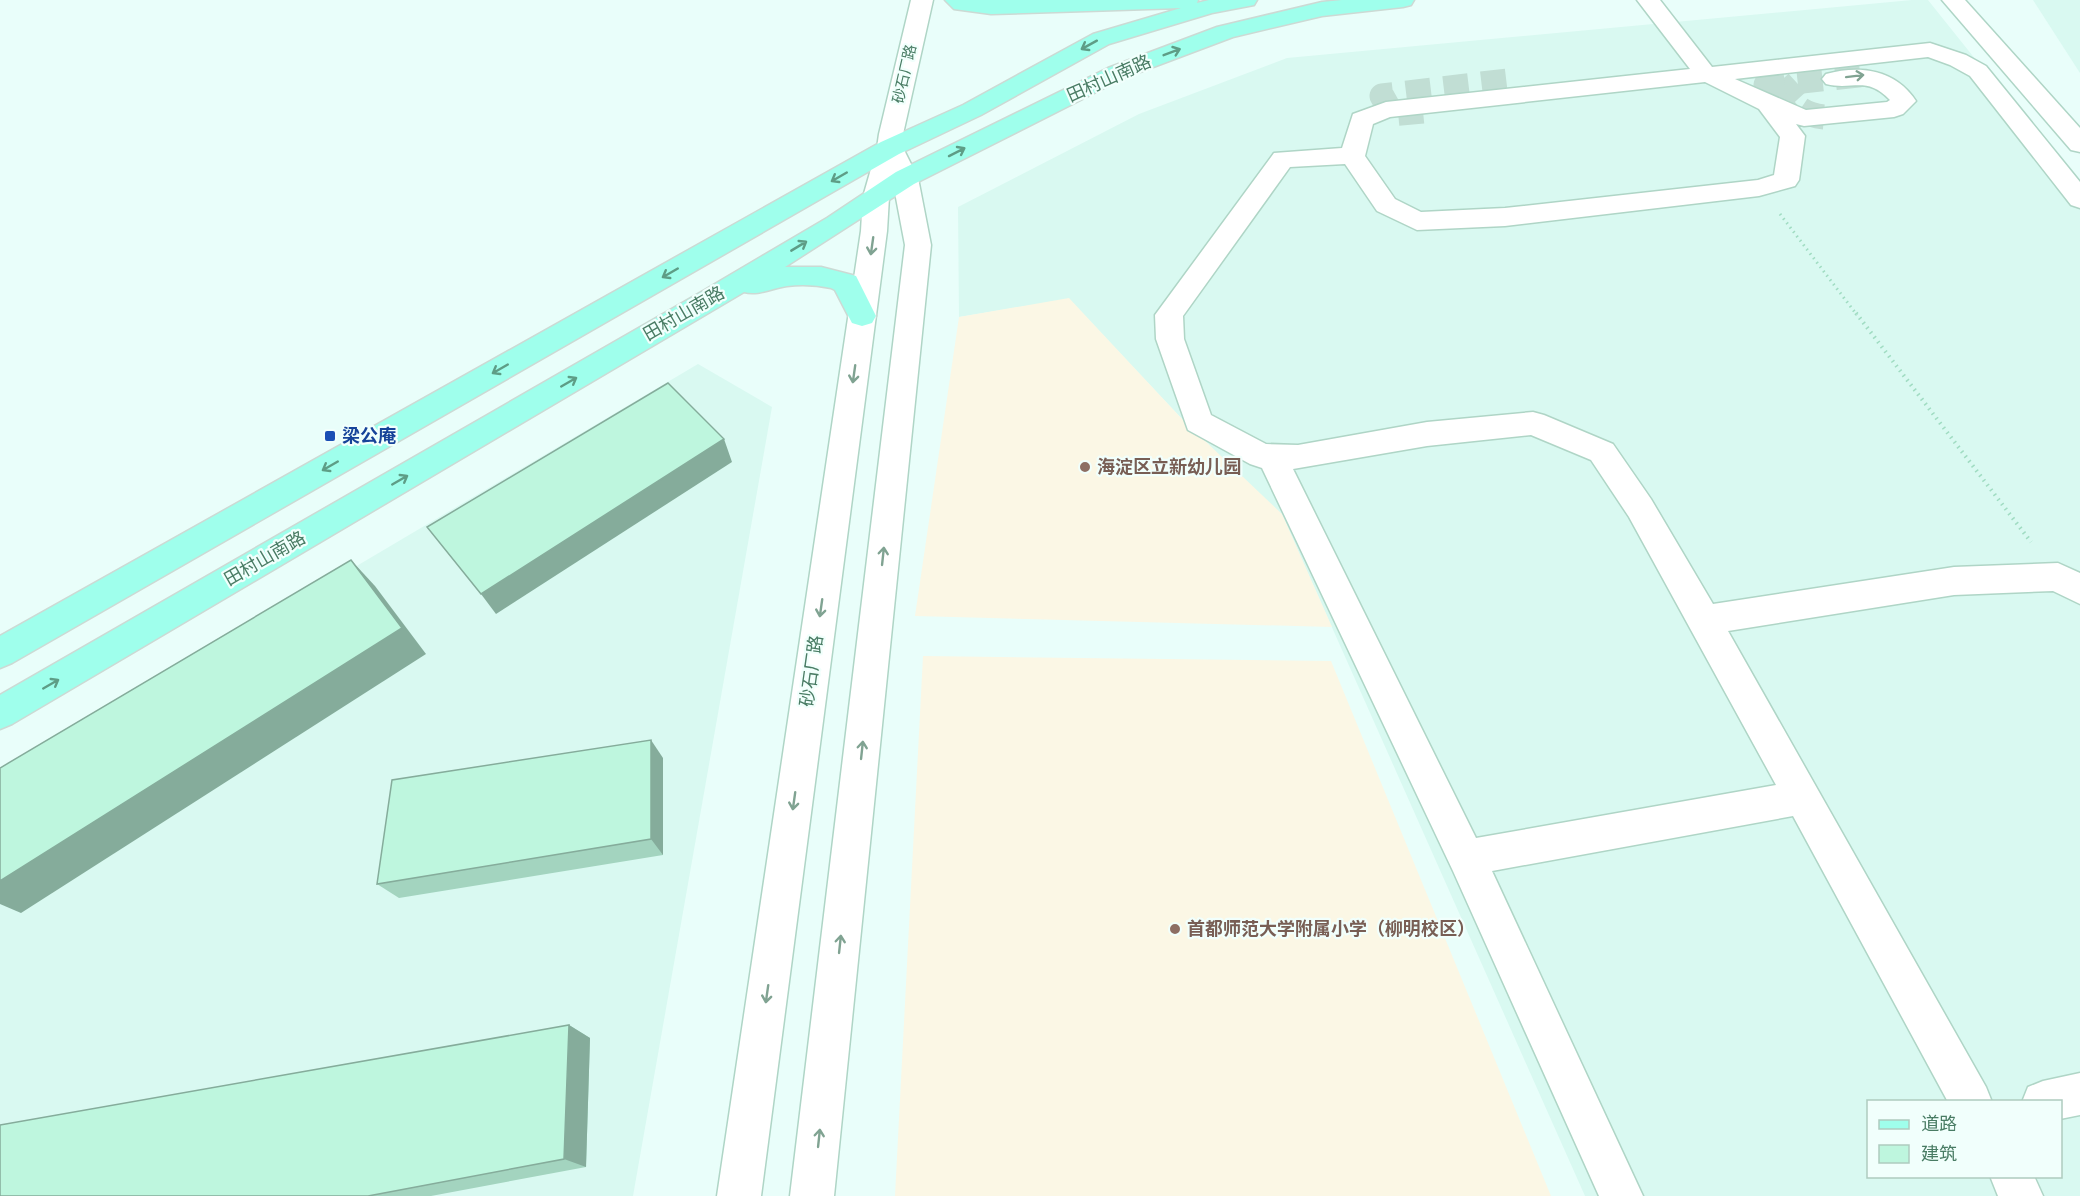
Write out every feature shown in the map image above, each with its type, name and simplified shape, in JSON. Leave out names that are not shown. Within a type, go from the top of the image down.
[{"type":"main road","points":[[956,0],[962,4],[991,7],[1200,0]]},
{"type":"main road","name":"田村山南路","points":[[0,653],[890,148],[972,110],[1101,39],[1208,7],[1246,0]]},
{"type":"main road","name":"田村山南路","points":[[0,713],[713,298],[905,178],[1116,73],[1225,32],[1322,9],[1402,0]]},
{"type":"main road","points":[[713,298],[779,276],[824,276],[846,283],[862,316]]},
{"type":"street","name":"砂石厂路","points":[[739,1196],[874,231],[876,197],[890,148],[891,134],[922,0]]},
{"type":"street","points":[[1515,80],[1663,62],[1672,51],[1634,0]]},
{"type":"street","points":[[1648,0],[1705,73],[1768,104],[1804,118],[1894,110],[1904,101],[1889,84],[1867,75],[1797,83]]},
{"type":"street","points":[[1953,0],[2080,144]]},
{"type":"street","points":[[1768,104],[1793,136],[1786,180],[1759,188],[1505,217],[1417,221],[1386,205],[1352,156],[1362,119],[1386,110],[1705,73],[1930,50],[1958,60],[1978,71],[2080,199]]},
{"type":"street","points":[[812,1196],[918,244],[905,178],[890,148]]},
{"type":"street","points":[[1352,156],[1283,159],[1169,315],[1170,339],[1198,422],[1261,456],[1298,457],[1427,434],[1533,423],[1602,452],[1640,508],[1704,620],[1970,1100]]},
{"type":"street","points":[[1272,456],[1466,858],[1621,1196]]},
{"type":"street","points":[[1704,620],[1954,581],[2069,583]]},
{"type":"street","points":[[1466,858],[1802,797]]},
{"type":"street","points":[[2048,1100],[2080,1094]]},
{"type":"street","points":[[2012,1178],[2021,1196]]},
{"type":"path","points":[[1759,188],[2069,583]]},
{"type":"shaded area","points":[[1928,0],[2080,190],[2080,1196],[1585,1196],[1282,515],[1183,420],[1069,299],[959,317],[958,207],[1139,114],[1287,58]]},
{"type":"shaded area","points":[[2033,0],[2080,0],[2080,73]]},
{"type":"shaded area","name":"海淀区立新幼儿园","points":[[1069,298],[1183,420],[1282,514],[1332,627],[915,616],[959,317]]},
{"type":"shaded area","points":[[698,364],[772,407],[633,1196],[0,1196],[0,777]]},
{"type":"shaded area","name":"首都师范大学附属小学（柳明校区）","points":[[923,656],[1331,661],[1551,1196],[895,1196]]},
{"type":"building","points":[[668,383],[724,439],[481,594],[427,527]]},
{"type":"building","points":[[351,560],[402,628],[0,881],[0,768]]},
{"type":"building","points":[[651,740],[651,839],[377,884],[392,780]]},
{"type":"building","points":[[569,1025],[564,1159],[368,1196],[0,1196],[0,1125]]},
{"type":"tunnel","points":[[1793,120],[1766,85],[1868,74]]},
{"type":"tunnel","points":[[1423,111],[1392,114],[1382,96],[1515,80]]},
{"type":"tunnel","points":[[1797,83],[1785,94],[1795,105],[1812,115],[1833,117]]},
{"type":"place","name":"梁公庵","points":[[330,436]]},
{"type":"place","name":"海淀区立新幼儿园","points":[[1085,467]]},
{"type":"place","name":"首都师范大学附属小学（柳明校区）","points":[[1175,929]]}]
